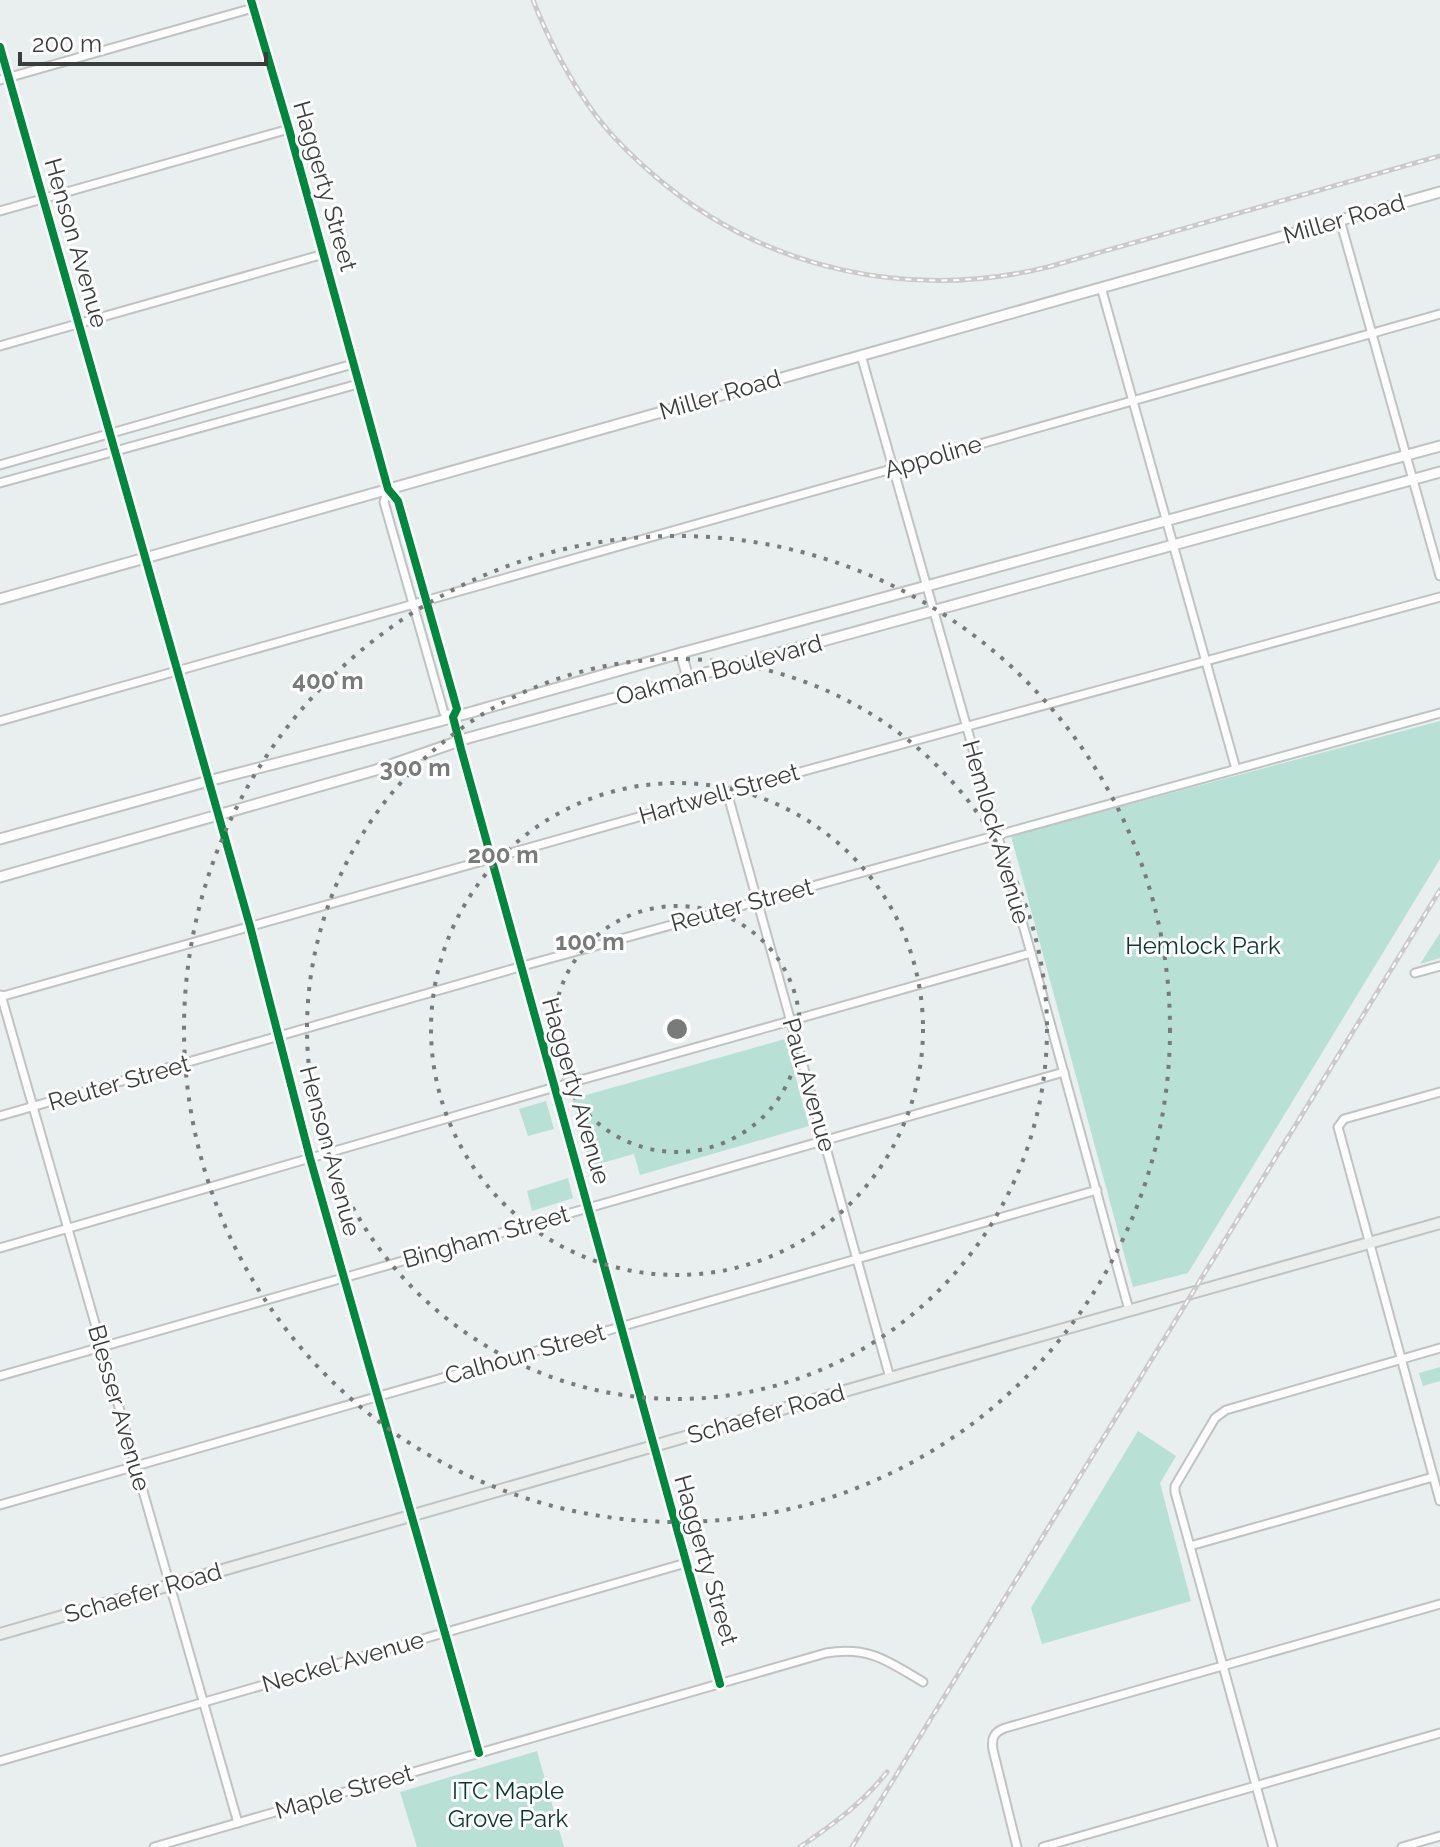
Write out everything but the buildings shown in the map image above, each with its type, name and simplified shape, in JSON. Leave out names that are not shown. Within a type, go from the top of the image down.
[{"type":"main road","name":"Schaefer Road","points":[[0,1634],[1440,1223]]},
{"type":"street","points":[[4,78],[252,4]]},
{"type":"street","name":"Haggerty Street","points":[[252,4],[358,384]]},
{"type":"street","name":"Henson Avenue","points":[[0,47],[4,78],[43,199],[209,781],[310,1158],[479,1753]]},
{"type":"street","points":[[0,211],[289,129]]},
{"type":"street","name":"Miller Road","points":[[0,599],[1440,192]]},
{"type":"street","points":[[1340,220],[1440,576]]},
{"type":"street","points":[[0,346],[324,254]]},
{"type":"street","points":[[1101,287],[1236,769]]},
{"type":"street","name":"Appoline","points":[[0,721],[1440,314]]},
{"type":"street","name":"Hemlock Avenue","points":[[861,355],[1129,1310]]},
{"type":"street","points":[[0,465],[353,364]]},
{"type":"street","points":[[0,483],[358,384]]},
{"type":"street","name":"Haggerty Avenue","points":[[358,384],[388,489],[398,501],[457,709],[453,717],[459,741],[654,1446]]},
{"type":"street","name":"Oakman Boulevard","points":[[0,839],[1440,446]]},
{"type":"street","name":"Oakman Boulevard","points":[[0,877],[376,770],[459,741],[1440,472]]},
{"type":"street","name":"Haggerty Avenue","points":[[388,489],[384,502],[412,605],[444,713],[453,717]]},
{"type":"street","points":[[395,542],[409,539]]},
{"type":"street","name":"Hartwell Street","points":[[0,995],[1440,597]]},
{"type":"street","points":[[681,653],[688,678]]},
{"type":"street","points":[[428,658],[441,654]]},
{"type":"street","name":"Reuter Street","points":[[0,1116],[520,967],[1440,713]]},
{"type":"street","name":"Paul Avenue","points":[[727,792],[890,1378]]},
{"type":"street","points":[[0,1248],[1031,953]]},
{"type":"street","points":[[1415,973],[1440,966]]},
{"type":"street","name":"Blesser Avenue","points":[[0,995],[238,1823]]},
{"type":"street","name":"Bingham Street","points":[[0,1376],[1064,1072]]},
{"type":"street","points":[[1440,1092],[1344,1119],[1339,1123],[1338,1131],[1440,1501]]},
{"type":"street","name":"Calhoun Street","points":[[0,1505],[1097,1190]]},
{"type":"street","points":[[1273,1847],[1190,1546],[1175,1488],[1177,1479],[1215,1418],[1226,1410],[1440,1348]]},
{"type":"street","name":"Haggerty Street","points":[[654,1446],[720,1684]]},
{"type":"street","points":[[1190,1546],[1433,1477]]},
{"type":"street","name":"Neckel Avenue","points":[[0,1761],[686,1563]]},
{"type":"street","points":[[1017,1847],[992,1743],[994,1735],[1005,1728],[1440,1604]]},
{"type":"street","name":"Maple Street","points":[[154,1847],[826,1653],[852,1651],[881,1657],[923,1682]]},
{"type":"street","points":[[1043,1847],[1440,1733]]},
{"type":"street","points":[[1402,1847],[1440,1836]]},
{"type":"green space","name":"Hemlock Park","points":[[1440,721],[1440,859],[1188,1273],[1133,1287],[1011,836]]},
{"type":"green space","points":[[1440,933],[1440,958],[1420,964]]},
{"type":"green space","points":[[785,1039],[809,1126],[640,1175],[634,1154],[591,1166],[572,1099]]},
{"type":"green space","points":[[546,1101],[554,1129],[528,1136],[519,1109]]},
{"type":"green space","points":[[568,1178],[573,1198],[532,1211],[527,1191]]},
{"type":"green space","points":[[1440,1367],[1440,1381],[1423,1386],[1419,1373]]},
{"type":"green space","points":[[1138,1431],[1176,1456],[1160,1483],[1191,1601],[1042,1644],[1031,1608]]},
{"type":"green space","name":"ITC Maple Grove Park","points":[[537,1751],[564,1847],[417,1847],[400,1792]]},
{"type":"railway","points":[[533,0],[561,60],[587,103],[610,133],[648,170],[698,209],[744,235],[792,255],[841,270],[892,278],[944,280],[996,277],[1048,267],[1440,156]]},
{"type":"railway","points":[[852,1847],[1440,890]]},
{"type":"railway","points":[[800,1847],[857,1804],[887,1772]]},
{"type":"cycle path","points":[[251,0],[388,489],[398,501],[457,709],[453,717],[461,749],[720,1684]]},
{"type":"cycle path","points":[[0,47],[250,926],[310,1158],[479,1753]]}]
